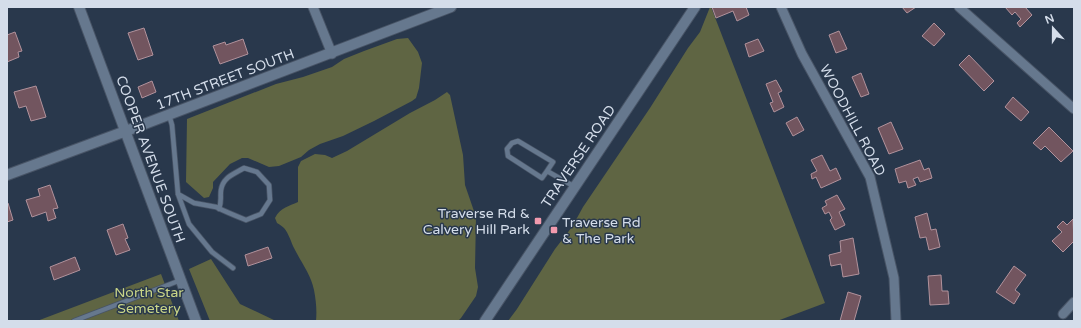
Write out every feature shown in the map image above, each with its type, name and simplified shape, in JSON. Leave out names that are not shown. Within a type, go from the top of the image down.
[{"type":"street","name":"COOPER AVENUE SOUTH","points":[[79,7],[196,321]]},
{"type":"street","points":[[313,7],[332,54]]},
{"type":"street","name":"17TH STREET SOUTH","points":[[7,174],[332,54],[452,7]]},
{"type":"street","name":"TRAVERSE ROAD","points":[[486,321],[695,7]]},
{"type":"street","name":"WOODHILL ROAD","points":[[781,7],[802,54],[870,177],[894,278],[896,321]]},
{"type":"street","points":[[959,7],[1074,109]]},
{"type":"street","points":[[1063,314],[1074,302]]},
{"type":"lane","points":[[169,115],[172,126],[178,194],[189,224],[212,252],[233,268]]},
{"type":"lane","points":[[518,141],[553,162],[547,171],[542,178],[508,156],[507,149],[512,143],[518,141]]},
{"type":"lane","points":[[178,194],[194,203],[219,209],[246,220],[261,214],[270,200],[269,185],[257,172],[244,168],[226,178],[221,189],[221,203],[219,209]]},
{"type":"lane","points":[[547,171],[575,187]]},
{"type":"lane","points":[[74,321],[181,280]]},
{"type":"green space","points":[[710,7],[825,303],[777,321],[508,321],[555,249],[572,227],[583,207],[700,32]]},
{"type":"green space","points":[[408,38],[418,52],[422,63],[419,88],[416,98],[412,101],[343,136],[320,144],[309,150],[301,157],[279,166],[269,167],[248,158],[242,158],[230,164],[213,182],[213,188],[209,197],[204,198],[186,182],[187,119],[276,84],[332,67],[344,59],[364,51],[397,39]]},
{"type":"green space","points":[[447,92],[450,95],[463,155],[465,185],[476,217],[475,268],[478,287],[476,296],[458,321],[316,321],[315,298],[311,279],[287,233],[284,228],[277,223],[275,218],[282,210],[298,202],[298,167],[301,161],[315,154],[325,155],[332,158],[347,151]]},
{"type":"green space","points":[[211,259],[240,304],[276,321],[210,321],[189,269]]},
{"type":"green space","name":"North Star Semetery","points":[[161,274],[179,321],[37,321]]},
{"type":"building","points":[[712,7],[746,7],[749,15],[737,21],[733,11],[716,18]]},
{"type":"building","points":[[902,7],[916,7],[907,13]]},
{"type":"building","points":[[1005,7],[1025,7],[1032,15],[1020,27],[1017,23],[1021,19],[1015,12],[1012,15]]},
{"type":"building","points":[[934,23],[945,34],[934,46],[922,36]]},
{"type":"building","points":[[144,28],[153,55],[138,60],[128,33]]},
{"type":"building","points":[[839,31],[847,49],[836,53],[829,35]]},
{"type":"building","points":[[15,32],[22,51],[18,52],[19,57],[7,62],[7,35]]},
{"type":"building","points":[[243,39],[248,54],[220,64],[213,46],[225,42],[226,45]]},
{"type":"building","points":[[758,39],[764,51],[749,57],[745,44]]},
{"type":"building","points":[[969,55],[994,81],[984,91],[959,65]]},
{"type":"building","points":[[861,73],[869,94],[861,97],[852,77]]},
{"type":"building","points":[[776,80],[782,91],[778,93],[784,107],[774,112],[770,103],[773,102],[766,84]]},
{"type":"building","points":[[152,81],[156,92],[142,98],[138,87]]},
{"type":"building","points":[[36,86],[46,117],[31,121],[26,106],[19,108],[14,92]]},
{"type":"building","points":[[1013,97],[1029,112],[1021,121],[1005,107]]},
{"type":"building","points":[[797,117],[804,130],[793,136],[786,123]]},
{"type":"building","points":[[891,122],[903,149],[889,154],[878,128]]},
{"type":"building","points":[[1049,127],[1073,151],[1061,162],[1045,146],[1041,150],[1033,143]]},
{"type":"building","points":[[822,155],[830,171],[836,168],[841,179],[821,188],[816,177],[812,179],[811,174],[817,171],[811,160]]},
{"type":"building","points":[[920,160],[924,170],[929,168],[932,178],[920,182],[918,177],[913,179],[916,185],[908,188],[906,181],[899,183],[895,169]]},
{"type":"building","points":[[50,185],[58,208],[53,209],[56,218],[48,221],[46,212],[32,217],[26,200],[40,196],[38,189]]},
{"type":"building","points":[[837,195],[845,209],[839,212],[845,225],[835,230],[830,220],[832,218],[829,212],[825,214],[822,208],[827,205],[825,201]]},
{"type":"building","points":[[8,203],[13,220],[7,222],[7,204]]},
{"type":"building","points":[[927,213],[931,230],[936,229],[940,247],[929,250],[926,237],[920,238],[915,217]]},
{"type":"building","points":[[1073,219],[1074,241],[1063,252],[1052,241],[1062,232],[1057,227],[1063,221],[1067,225]]},
{"type":"building","points":[[123,224],[128,238],[125,239],[130,250],[116,255],[107,230]]},
{"type":"building","points":[[853,238],[859,274],[843,277],[841,264],[831,266],[829,255],[841,252],[840,241]]},
{"type":"building","points":[[268,247],[272,258],[248,266],[245,255]]},
{"type":"building","points":[[75,257],[80,270],[54,280],[50,267]]},
{"type":"building","points":[[1014,266],[1026,275],[1015,290],[1020,294],[1014,304],[996,292]]},
{"type":"building","points":[[941,275],[942,291],[948,291],[949,304],[930,305],[928,276]]},
{"type":"building","points":[[848,292],[861,296],[854,321],[840,321]]},
{"type":"place","name":"Traverse Rd & Calvery Hill Park","points":[[538,221]]},
{"type":"place","name":"Traverse Rd & The Park","points":[[554,230]]}]
